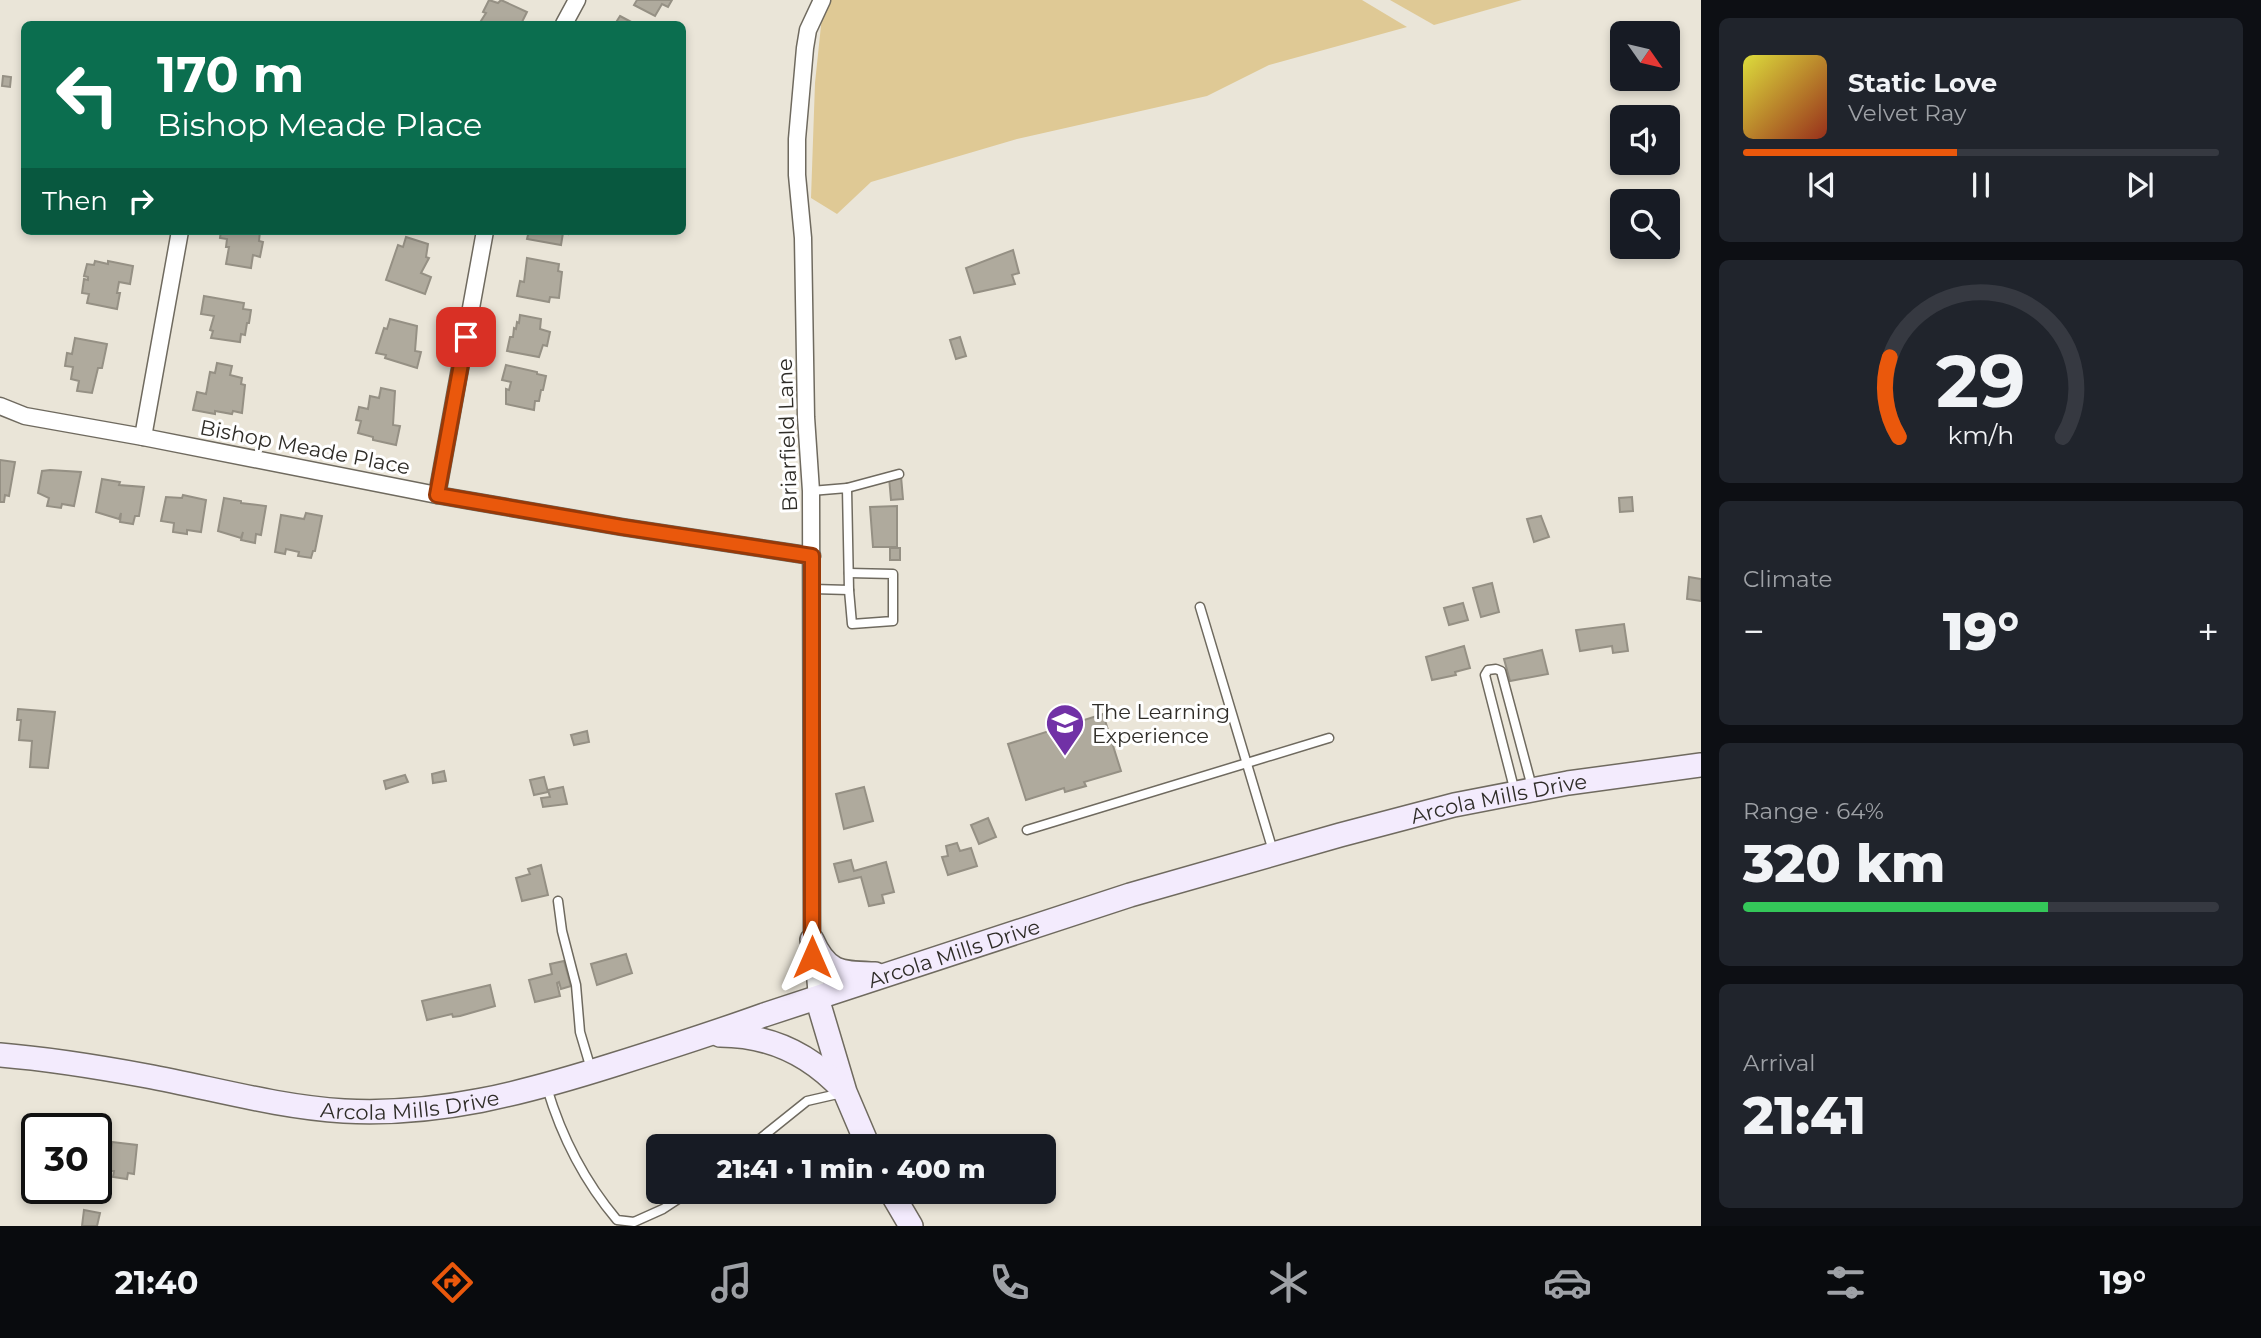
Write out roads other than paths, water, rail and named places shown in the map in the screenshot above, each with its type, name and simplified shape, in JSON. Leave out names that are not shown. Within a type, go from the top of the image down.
[{"type":"street","points":[[566,21],[577,0]]},
{"type":"street","name":"Briarfield Lane","points":[[817,998],[812,940],[811,491],[797,139],[808,30],[822,0]]},
{"type":"street","points":[[143,437],[179,235]]},
{"type":"street","points":[[437,495],[484,235]]},
{"type":"street","name":"Bishop Meade Place","points":[[0,407],[26,416],[437,495],[812,556]]},
{"type":"street","name":"Arcola Mills Drive","points":[[0,1055],[146,1076],[277,1102],[343,1111],[405,1111],[452,1107],[546,1086],[592,1072],[1130,895],[1274,854],[1443,808],[1524,791],[1620,774],[1701,765]]},
{"type":"street","points":[[812,940],[823,961],[834,970],[892,974]]},
{"type":"street","points":[[817,998],[845,1092],[863,1134]]},
{"type":"street","points":[[709,1035],[756,1038],[800,1053],[831,1077],[845,1092]]},
{"type":"street","points":[[898,1204],[911,1226]]},
{"type":"lane","points":[[811,491],[847,488],[899,474]]},
{"type":"lane","points":[[847,488],[849,590],[852,624],[893,621],[893,574],[849,573]]},
{"type":"lane","points":[[813,589],[849,590]]},
{"type":"lane","points":[[1200,607],[1274,854]]},
{"type":"lane","points":[[1488,670],[1501,671],[1524,791],[1490,699],[1485,675],[1488,670]]},
{"type":"lane","points":[[1027,830],[1329,738]]},
{"type":"lane","points":[[558,901],[562,931],[576,985],[580,1032],[592,1072]]},
{"type":"lane","points":[[546,1086],[555,1115],[597,1196],[617,1220],[634,1222],[671,1204]]},
{"type":"lane","points":[[766,1134],[807,1101],[845,1092]]},
{"type":"place","name":"The Learning Experience","points":[[1065,757]]}]
